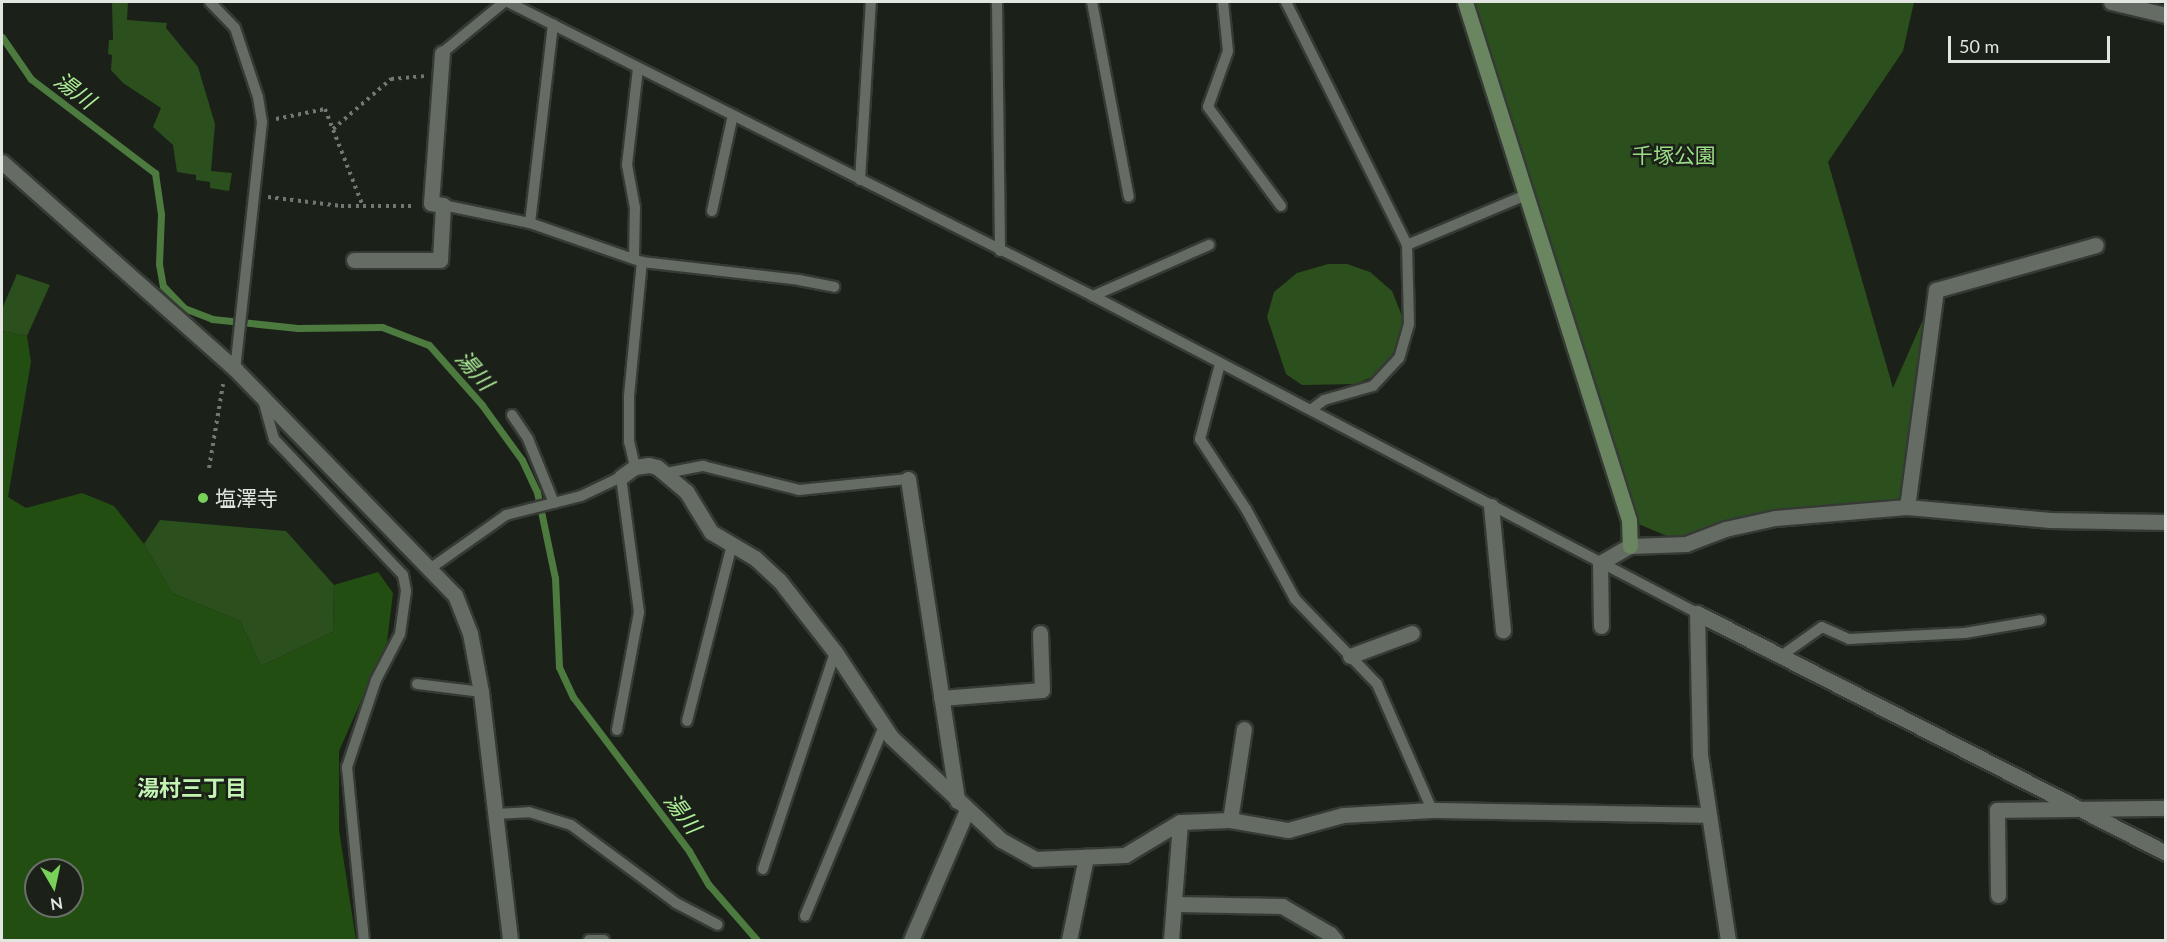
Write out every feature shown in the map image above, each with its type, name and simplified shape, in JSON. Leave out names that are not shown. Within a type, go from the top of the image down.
[{"type":"street","points":[[1465,2],[1629,520],[1630,546]]},
{"type":"street","points":[[2111,2],[2166,15]]},
{"type":"street","points":[[354,260],[440,260],[437,204],[442,53]]},
{"type":"street","points":[[2,162],[235,369],[455,595],[464,613],[481,692],[510,940]]},
{"type":"street","points":[[1906,507],[1936,290],[2096,245]]},
{"type":"street","points":[[621,477],[635,467],[649,465],[666,473],[686,491],[711,532],[755,558],[779,580],[835,652],[891,737],[1001,840],[1035,859],[1125,855],[1180,822],[1230,820],[1288,830],[1343,815],[1432,810],[1708,815]]},
{"type":"street","points":[[908,479],[941,699],[962,805],[911,940]]},
{"type":"street","points":[[1491,506],[1503,630]]},
{"type":"street","points":[[1601,626],[1600,563],[1630,546],[1686,544],[1725,529],[1775,518],[1906,507],[2050,520],[2166,522]]},
{"type":"street","points":[[1728,940],[1700,755],[1697,613],[2166,853]]},
{"type":"street","points":[[941,699],[1042,690],[1040,633]]},
{"type":"street","points":[[1350,656],[1412,633]]},
{"type":"street","points":[[1230,820],[1244,729]]},
{"type":"street","points":[[1998,895],[1997,810],[2166,808]]},
{"type":"street","points":[[1171,940],[1176,904],[1180,822]]},
{"type":"street","points":[[1069,940],[1086,857]]},
{"type":"street","points":[[1176,904],[1282,906],[1330,934],[1335,940]]},
{"type":"lane","points":[[210,2],[234,28],[258,97],[262,122],[252,195],[235,369]]},
{"type":"lane","points":[[442,53],[506,2],[1093,296],[1220,364],[1312,409],[1320,418],[1697,613]]},
{"type":"lane","points":[[860,180],[871,2]]},
{"type":"lane","points":[[997,2],[1000,251]]},
{"type":"lane","points":[[1092,2],[1129,197]]},
{"type":"lane","points":[[1222,2],[1228,51],[1208,107],[1281,206]]},
{"type":"lane","points":[[1286,2],[1407,245],[1409,324],[1399,358],[1372,386],[1324,400],[1312,409]]},
{"type":"lane","points":[[530,223],[553,24]]},
{"type":"lane","points":[[635,467],[629,442],[629,396],[638,260],[635,208],[627,165],[638,68]]},
{"type":"lane","points":[[712,211],[733,115]]},
{"type":"lane","points":[[1407,245],[1526,195]]},
{"type":"lane","points":[[437,204],[530,223],[638,260],[799,279],[834,287]]},
{"type":"lane","points":[[1093,296],[1209,245]]},
{"type":"lane","points":[[1220,364],[1200,439],[1246,509],[1295,599],[1377,684],[1432,810]]},
{"type":"lane","points":[[263,400],[274,439],[403,575],[406,591],[400,634],[376,680],[347,767],[364,940]]},
{"type":"lane","points":[[512,415],[528,439],[552,503]]},
{"type":"lane","points":[[666,473],[703,466],[799,490],[908,479]]},
{"type":"lane","points":[[431,568],[506,514],[581,496],[621,477],[639,612],[617,730]]},
{"type":"lane","points":[[687,721],[732,544]]},
{"type":"lane","points":[[1781,656],[1822,627],[1849,639],[1965,633],[2040,620]]},
{"type":"lane","points":[[763,869],[835,652]]},
{"type":"lane","points":[[417,684],[481,692]]},
{"type":"lane","points":[[805,916],[884,726]]},
{"type":"lane","points":[[496,814],[529,812],[571,825],[676,903],[718,925]]},
{"type":"path","points":[[333,129],[391,79],[441,74]]},
{"type":"path","points":[[262,122],[325,109],[363,204]]},
{"type":"path","points":[[252,195],[340,206],[437,204]]},
{"type":"path","points":[[208,468],[224,382]]},
{"type":"green space","points":[[112,2],[128,2],[127,20],[167,23],[166,28],[198,67],[215,124],[211,171],[232,173],[229,191],[210,188],[210,182],[196,180],[196,175],[177,172],[173,145],[153,127],[161,108],[123,83],[111,70],[112,55],[108,54],[109,40],[113,40]]},
{"type":"green space","name":"千塚公園","points":[[1465,2],[1914,2],[1903,51],[1828,162],[1893,388],[1936,290],[1907,507],[1775,518],[1686,544],[1629,520]]},
{"type":"green space","points":[[1328,264],[1347,264],[1370,272],[1392,291],[1402,316],[1401,343],[1385,371],[1356,384],[1302,385],[1286,374],[1267,317],[1274,292],[1297,273]]},
{"type":"green space","points":[[17,274],[50,285],[27,336],[2,331],[2,309]]},
{"type":"green space","points":[[2,331],[27,336],[31,362],[8,497],[26,508],[82,493],[114,506],[144,544],[172,593],[240,621],[261,666],[333,632],[334,585],[378,572],[393,593],[387,642],[339,751],[339,830],[356,940],[2,940]]},
{"type":"green space","points":[[160,520],[286,531],[334,585],[333,632],[261,666],[240,621],[172,593],[144,544]]},
{"type":"waterway","name":"湯川","points":[[2,37],[31,79],[155,173],[161,214],[159,264],[163,286],[184,308],[212,319],[298,328],[382,327],[429,345],[482,405],[522,460],[537,492],[555,578],[559,667],[573,697],[689,851],[709,885],[757,940]]},
{"type":"place","name":"塩澤寺","points":[[203,498]]},
{"type":"district","name":"湯村三丁目","points":[[192,788]]}]
